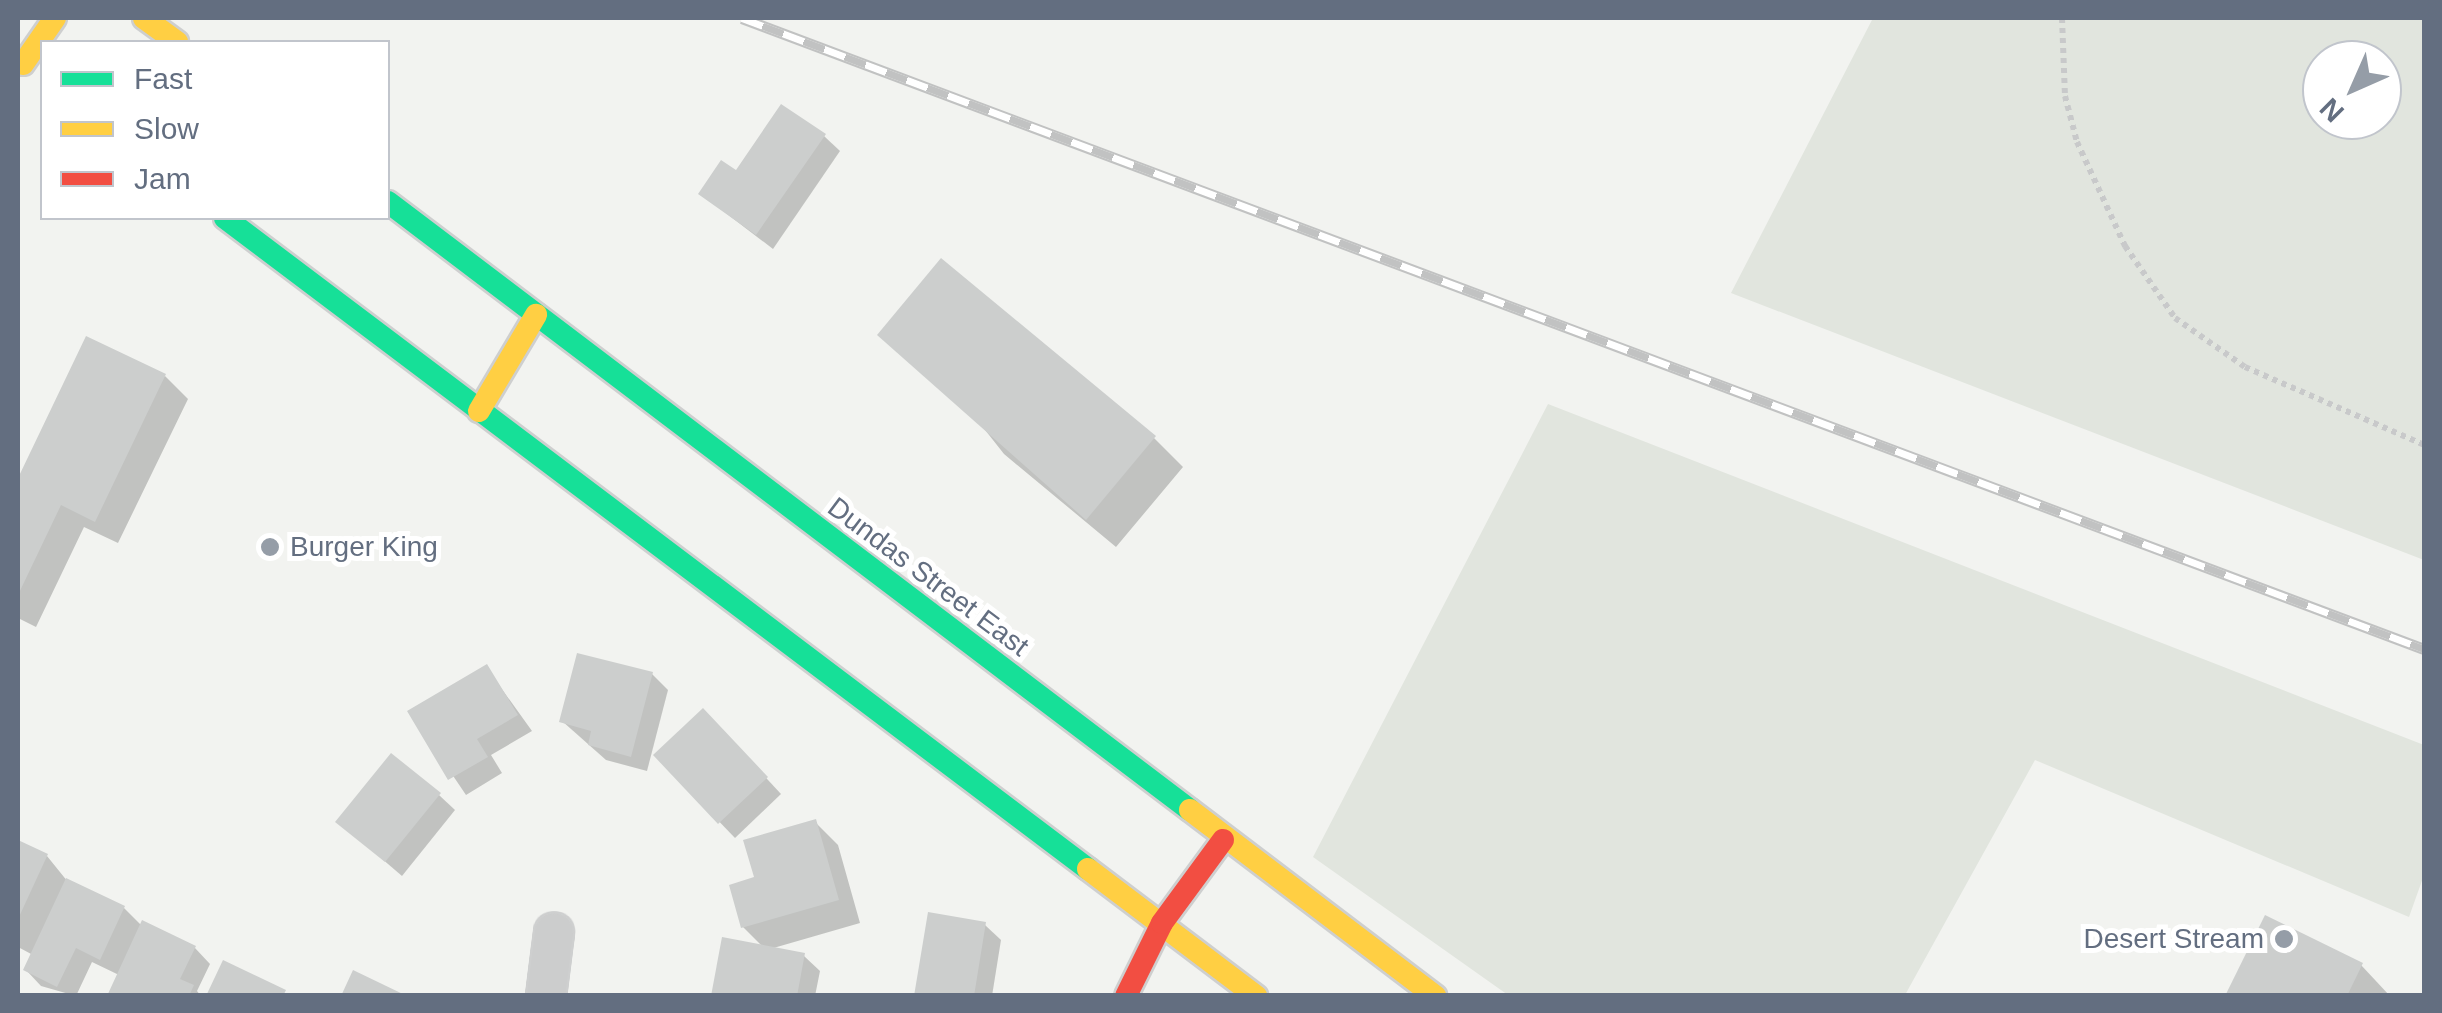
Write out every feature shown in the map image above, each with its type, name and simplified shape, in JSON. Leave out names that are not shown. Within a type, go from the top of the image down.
[{"type":"main road","points":[[40,77],[20,62],[55,18]]},
{"type":"main road","points":[[144,18],[174,40]]},
{"type":"main road","name":"Dundas Street East","points":[[390,204],[1224,840],[1435,996]]},
{"type":"main road","points":[[228,220],[1256,996]]},
{"type":"main road","points":[[479,411],[536,315]]},
{"type":"main road","points":[[1126,996],[1162,923],[1224,840]]},
{"type":"street","points":[[546,996],[554,932]]},
{"type":"path","points":[[2062,18],[2065,96],[2077,142],[2132,259],[2175,318],[2245,367],[2424,445]]},
{"type":"shaded area","points":[[1873,18],[2424,18],[2424,560],[1731,293]]},
{"type":"shaded area","points":[[1548,404],[2424,745],[2424,875],[2409,917],[2035,760],[1905,995],[1508,995],[1313,857]]},
{"type":"building","points":[[781,104],[826,134],[756,235],[698,194],[721,160],[736,170]]},
{"type":"building","points":[[941,258],[1156,436],[1086,520],[877,335]]},
{"type":"building","points":[[86,336],[166,374],[95,522],[61,505],[18,595],[18,478]]},
{"type":"building","points":[[577,653],[653,672],[631,757],[588,745],[591,731],[559,722]]},
{"type":"building","points":[[487,664],[518,715],[477,739],[488,757],[448,780],[407,711]]},
{"type":"building","points":[[703,708],[768,777],[718,824],[653,755]]},
{"type":"building","points":[[391,753],[441,793],[385,862],[335,822]]},
{"type":"building","points":[[816,819],[839,900],[741,928],[729,885],[754,877],[743,840]]},
{"type":"building","points":[[18,840],[48,854],[18,919]]},
{"type":"building","points":[[66,878],[125,906],[100,960],[76,948],[57,987],[23,970]]},
{"type":"building","points":[[928,912],[986,922],[974,996],[914,996]]},
{"type":"building","name":"Desert Stream","points":[[2265,915],[2363,963],[2347,996],[2225,996]]},
{"type":"building","points":[[142,920],[196,946],[180,979],[194,985],[189,996],[107,996]]},
{"type":"building","points":[[722,937],[805,953],[797,996],[711,996]]},
{"type":"building","points":[[223,960],[286,990],[283,996],[206,996]]},
{"type":"building","points":[[353,970],[407,996],[341,996]]},
{"type":"railway","points":[[742,18],[2424,649]]},
{"type":"traffic: fast","points":[[390,204],[1190,810]]},
{"type":"traffic: fast","points":[[228,220],[1088,869]]},
{"type":"traffic: slow","points":[[23,64],[55,18]]},
{"type":"traffic: slow","points":[[144,18],[174,40]]},
{"type":"traffic: slow","points":[[479,411],[536,315]]},
{"type":"traffic: slow","points":[[1190,810],[1435,996]]},
{"type":"traffic: slow","points":[[1088,869],[1256,996]]},
{"type":"traffic: jam","points":[[1126,996],[1162,923],[1223,840]]},
{"type":"place","name":"Burger King","points":[[270,547]]},
{"type":"place","name":"Desert Stream","points":[[2284,939]]}]
